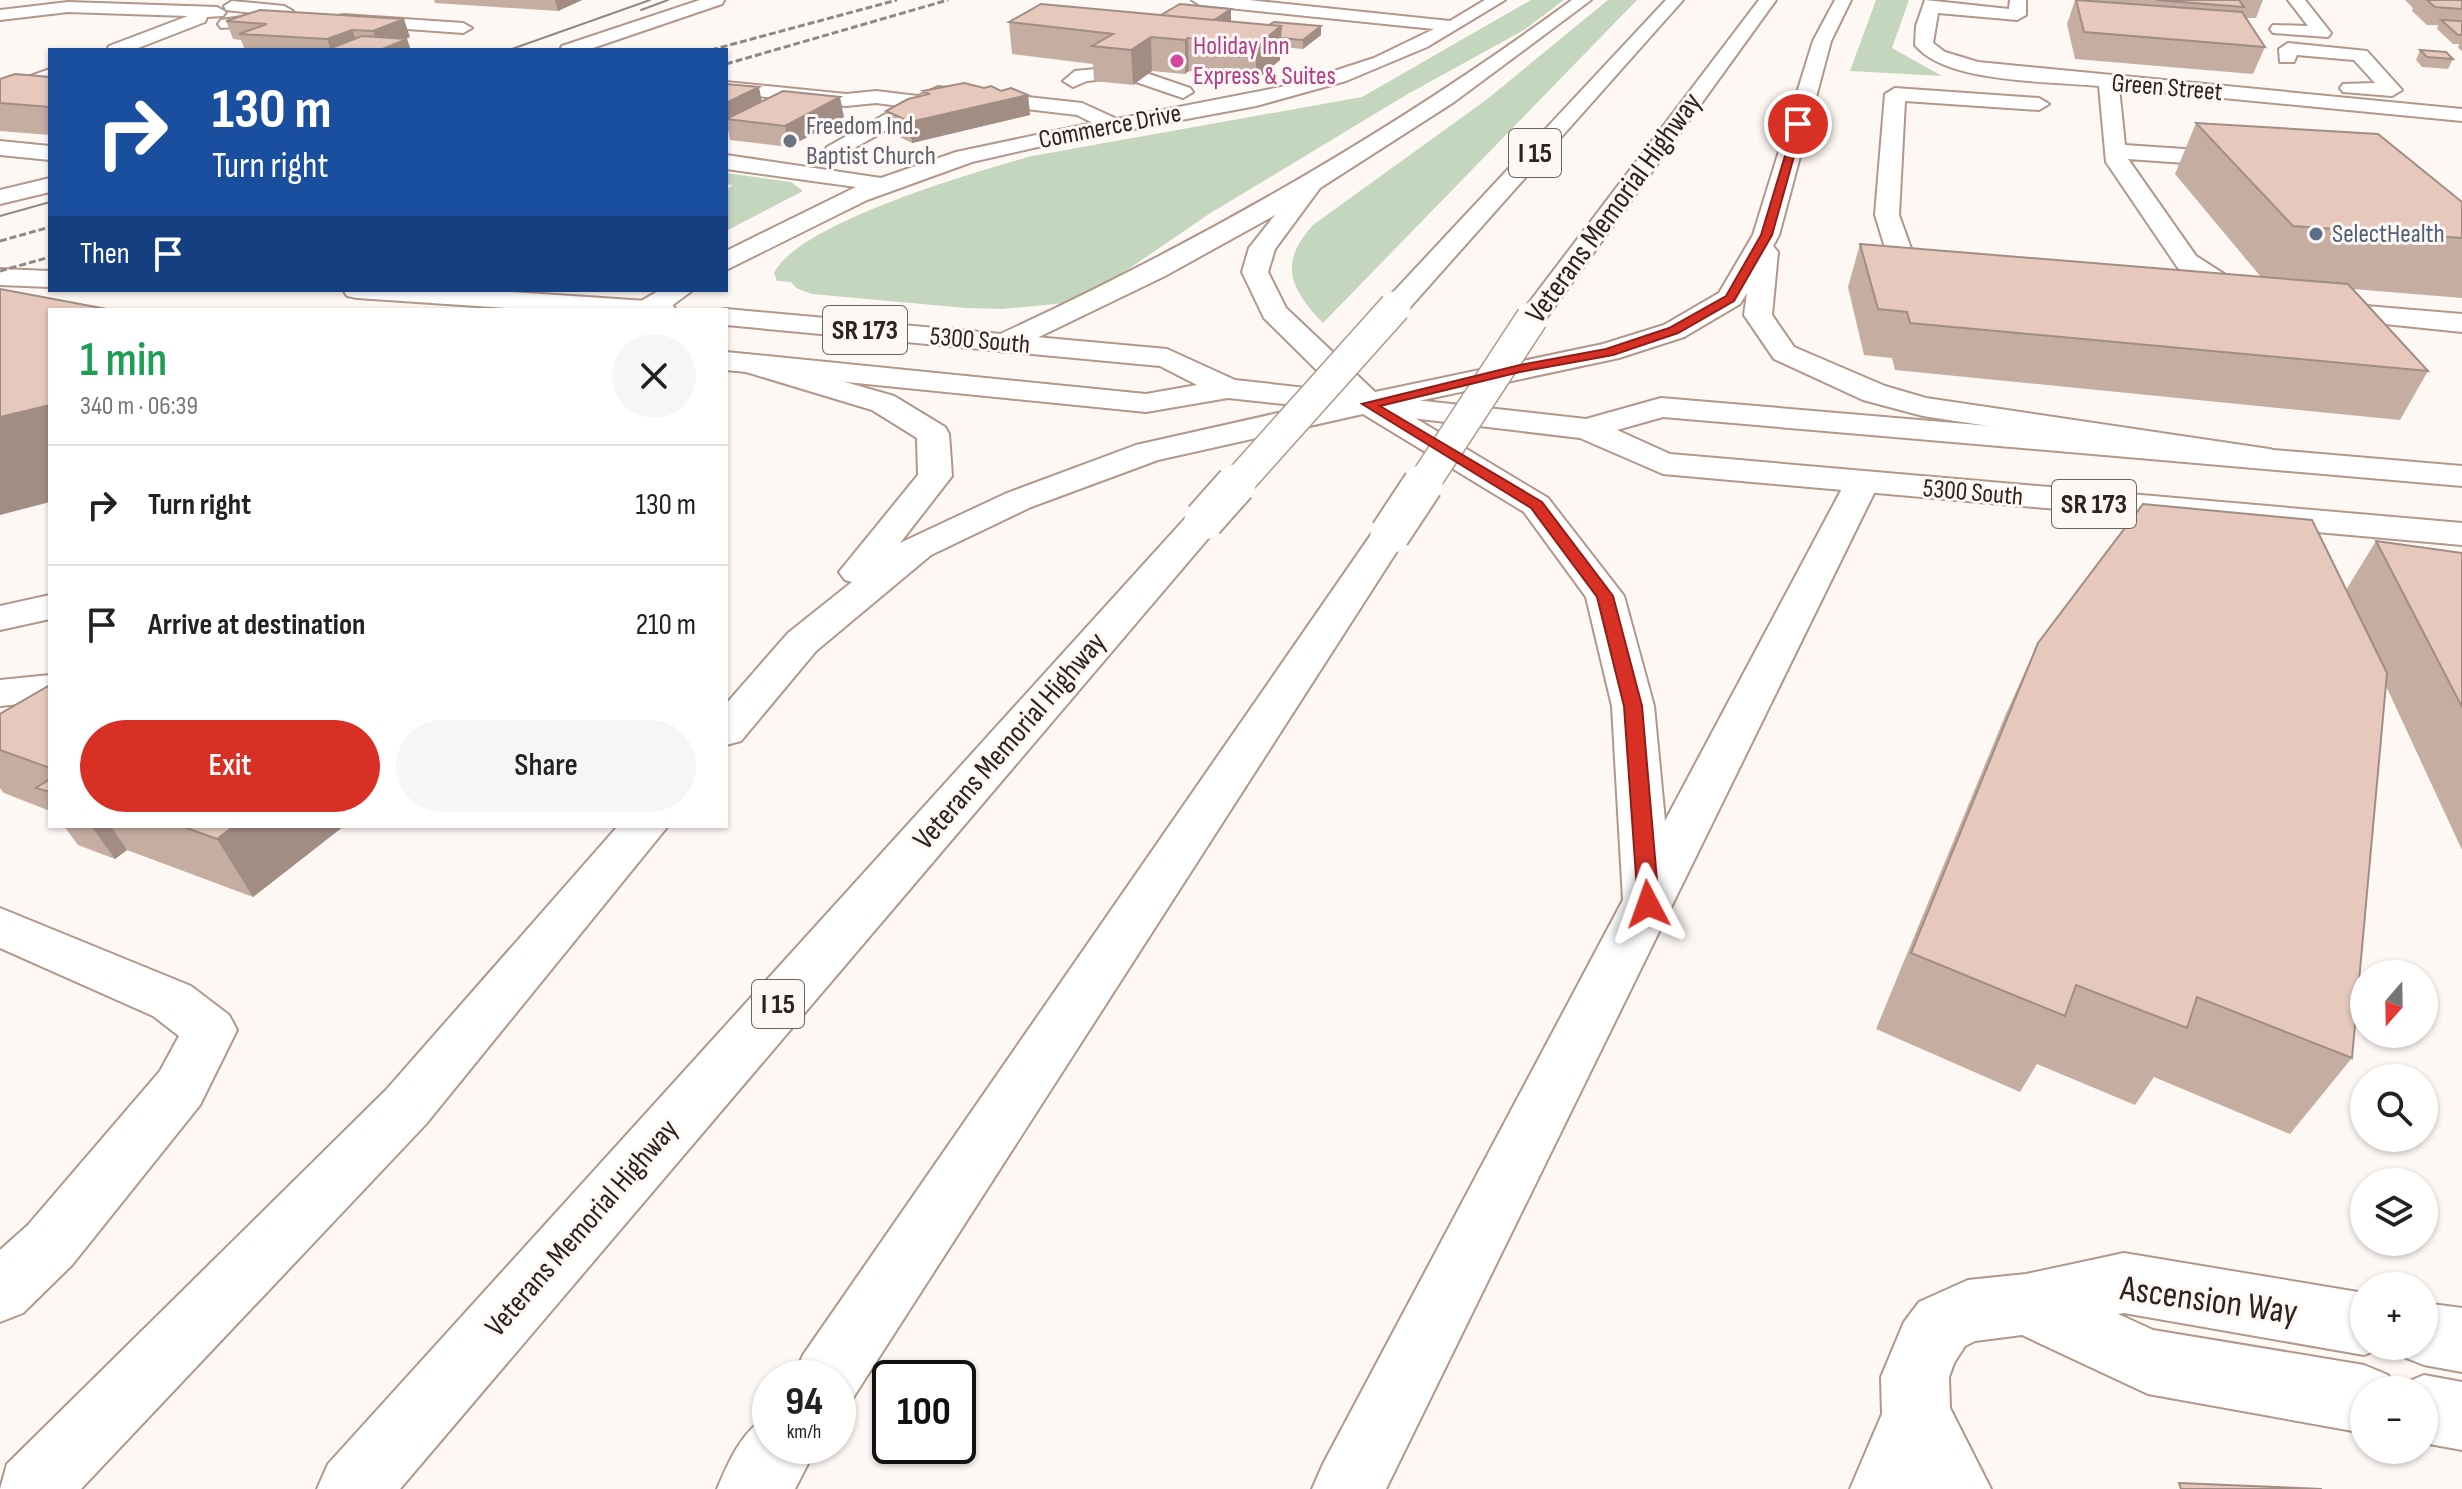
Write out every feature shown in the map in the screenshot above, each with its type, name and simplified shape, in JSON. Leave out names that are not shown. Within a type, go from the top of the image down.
[{"type":"main road","points":[[575,48],[716,0]]},
{"type":"main road","points":[[1200,0],[1452,26]]},
{"type":"main road","name":"Commerce Drive","points":[[728,261],[783,230],[881,184],[999,148],[1263,98],[1338,78],[1403,53],[1497,0]]},
{"type":"main road","points":[[1004,343],[1060,318],[1310,186],[1532,39],[1583,0]]},
{"type":"main road","name":"Veterans Memorial Highway","points":[[353,1489],[1204,520],[1675,0]]},
{"type":"main road","name":"Veterans Memorial Highway","points":[[839,1360],[1532,318],[1768,0]]},
{"type":"main road","points":[[1843,0],[1822,41],[1766,235],[1758,315],[1784,353],[1874,393],[1923,407],[2269,459]]},
{"type":"main road","points":[[1947,28],[1925,26],[1932,4],[2017,15],[2018,0]]},
{"type":"main road","points":[[2273,29],[2322,33],[2296,0]]},
{"type":"main road","points":[[0,15],[70,4],[233,6],[284,11],[262,20]]},
{"type":"main road","points":[[121,48],[233,6]]},
{"type":"main road","points":[[321,19],[463,28]]},
{"type":"main road","points":[[188,22],[299,21]]},
{"type":"main road","name":"Green Street","points":[[1925,26],[1924,45],[1929,51],[1949,61],[2005,73],[2462,115]]},
{"type":"main road","points":[[2287,58],[2288,49],[2360,55],[2392,90],[2322,85],[2344,96],[2352,105]]},
{"type":"main road","points":[[1073,81],[1082,75],[1106,74]]},
{"type":"main road","points":[[0,94],[48,76]]},
{"type":"main road","points":[[859,78],[902,83],[876,97]]},
{"type":"main road","points":[[1143,78],[1183,92]]},
{"type":"main road","points":[[2109,83],[2117,162],[2174,246],[2195,270],[2271,310],[2462,323]]},
{"type":"main road","points":[[731,87],[846,100],[876,97],[922,103]]},
{"type":"main road","points":[[835,152],[938,93],[1082,109],[1115,126]]},
{"type":"main road","points":[[0,94],[48,98]]},
{"type":"main road","points":[[1913,293],[1887,215],[1895,94],[2113,109]]},
{"type":"main road","points":[[0,148],[48,153]]},
{"type":"main road","points":[[2115,151],[2258,161]]},
{"type":"main road","points":[[728,164],[881,184]]},
{"type":"main road","points":[[0,197],[48,185]]},
{"type":"main road","points":[[1310,186],[1262,248],[1255,272],[1274,312],[1369,404],[1536,505],[1605,596],[1633,706],[1648,904]]},
{"type":"main road","points":[[802,642],[918,547],[1019,500],[1148,452],[1609,352],[1674,331],[1730,298],[1766,235]]},
{"type":"main road","points":[[0,277],[48,279]]},
{"type":"main road","points":[[386,292],[622,308]]},
{"type":"main road","points":[[655,308],[676,292]]},
{"type":"main road","name":"5300 South","points":[[728,317],[1167,358],[1228,389]]},
{"type":"main road","points":[[728,729],[935,476],[933,434],[883,403],[737,362]]},
{"type":"main road","name":"5300 South","points":[[737,362],[1146,403],[1228,389],[1587,429],[1663,464],[2462,534]]},
{"type":"main road","name":"5300 South","points":[[1587,429],[1661,407],[2462,476]]},
{"type":"main road","points":[[1348,1489],[1862,483]]},
{"type":"main road","points":[[0,618],[48,607]]},
{"type":"main road","points":[[0,693],[48,688]]},
{"type":"main road","points":[[32,1489],[406,1107],[643,828]]},
{"type":"main road","points":[[0,927],[172,1001],[210,1030],[180,1088],[50,1245],[0,1292]]},
{"type":"main road","name":"Ascension Way","points":[[2026,1304],[2124,1283],[2350,1322]]},
{"type":"main road","points":[[1886,1489],[1916,1414],[1915,1377],[1927,1345],[1942,1324],[1968,1311],[2026,1304]]},
{"type":"main road","name":"Ascension Way","points":[[2026,1304],[2148,1362],[2350,1397]]},
{"type":"main road","points":[[2438,1336],[2462,1340]]},
{"type":"main road","points":[[2438,1412],[2462,1416]]},
{"type":"main road","points":[[1916,1414],[1955,1489]]},
{"type":"main road","points":[[753,1489],[770,1464]]},
{"type":"green space","points":[[1531,0],[1564,0],[1524,30],[1406,95],[1209,214],[1114,279],[1065,303],[1002,309],[966,308],[812,294],[796,288],[791,282],[777,281],[774,273],[790,254],[852,218],[933,186],[1006,163],[1362,97]]},
{"type":"green space","points":[[1608,0],[1637,0],[1323,323],[1303,298],[1292,276],[1295,252],[1313,225],[1486,100]]},
{"type":"green space","points":[[1876,0],[1909,0],[1892,48],[1942,76],[1850,71]]},
{"type":"green space","points":[[728,173],[791,182],[803,191],[728,230],[728,189],[733,185],[728,184]]},
{"type":"building","points":[[2076,0],[2242,12],[2265,47],[2084,32]]},
{"type":"building","points":[[2156,0],[2239,0],[2244,7]]},
{"type":"building","points":[[2427,0],[2462,0],[2462,9],[2435,7]]},
{"type":"building","points":[[1041,4],[1281,26],[1256,46],[1151,37],[1131,50],[1092,46],[1113,34],[1009,22]]},
{"type":"building","points":[[1180,4],[1231,9],[1214,20],[1161,15]]},
{"type":"building","points":[[260,10],[404,19],[373,31],[352,30],[327,39],[239,34],[267,24],[226,21]]},
{"type":"building","points":[[2441,20],[2462,21],[2462,35],[2458,35]]},
{"type":"building","points":[[1274,22],[1321,26],[1303,40],[1280,38],[1281,26],[1269,25]]},
{"type":"building","points":[[362,36],[407,39],[385,48],[331,48]]},
{"type":"building","points":[[2420,50],[2446,52],[2453,59],[2427,57]]},
{"type":"building","points":[[15,74],[48,77],[48,107],[0,103],[0,79]]},
{"type":"building","points":[[964,83],[984,88],[991,86],[1001,91],[1011,88],[1028,95],[910,122],[886,111],[908,99],[929,94],[923,91]]},
{"type":"building","points":[[728,84],[759,87],[728,102]]},
{"type":"building","points":[[783,91],[840,97],[785,126],[728,118]]},
{"type":"building","points":[[2196,123],[2378,134],[2462,202],[2462,238],[2293,226]]},
{"type":"building","points":[[1860,244],[2348,284],[2428,371],[1910,323],[1907,312],[1878,309]]},
{"type":"building","points":[[0,289],[101,308],[48,308],[48,405],[0,417]]},
{"type":"building","points":[[2143,504],[2312,520],[2387,673],[2361,960],[2350,960],[2352,1058],[2197,997],[2187,1028],[2076,985],[2065,1016],[1911,953],[2038,643]]},
{"type":"building","points":[[2376,541],[2462,553],[2462,707]]},
{"type":"building","points":[[48,686],[48,767],[0,750],[0,714]]},
{"type":"building","points":[[48,780],[48,791],[36,788]]},
{"type":"building","points":[[187,828],[231,828],[217,839]]},
{"type":"building","points":[[2179,1483],[2322,1489],[2181,1489]]},
{"type":"tram line","points":[[515,48],[650,0]]},
{"type":"tram line","points":[[641,10],[668,0]]},
{"type":"tram line","points":[[0,216],[48,203]]},
{"type":"railway","points":[[718,48],[897,0]]},
{"type":"railway","points":[[728,63],[948,0]]},
{"type":"railway","points":[[0,241],[48,228]]},
{"type":"railway","points":[[0,271],[48,258]]},
{"type":"place","name":"Holiday Inn Express & Suites","points":[[1177,61]]},
{"type":"place","name":"Freedom Ind. Baptist Church","points":[[790,141]]},
{"type":"place","name":"SelectHealth","points":[[2316,234]]},
{"type":"route","points":[[1648,904],[1633,706],[1605,596],[1536,505],[1369,404],[1609,352],[1674,331],[1730,298],[1766,235],[1798,124]]}]
